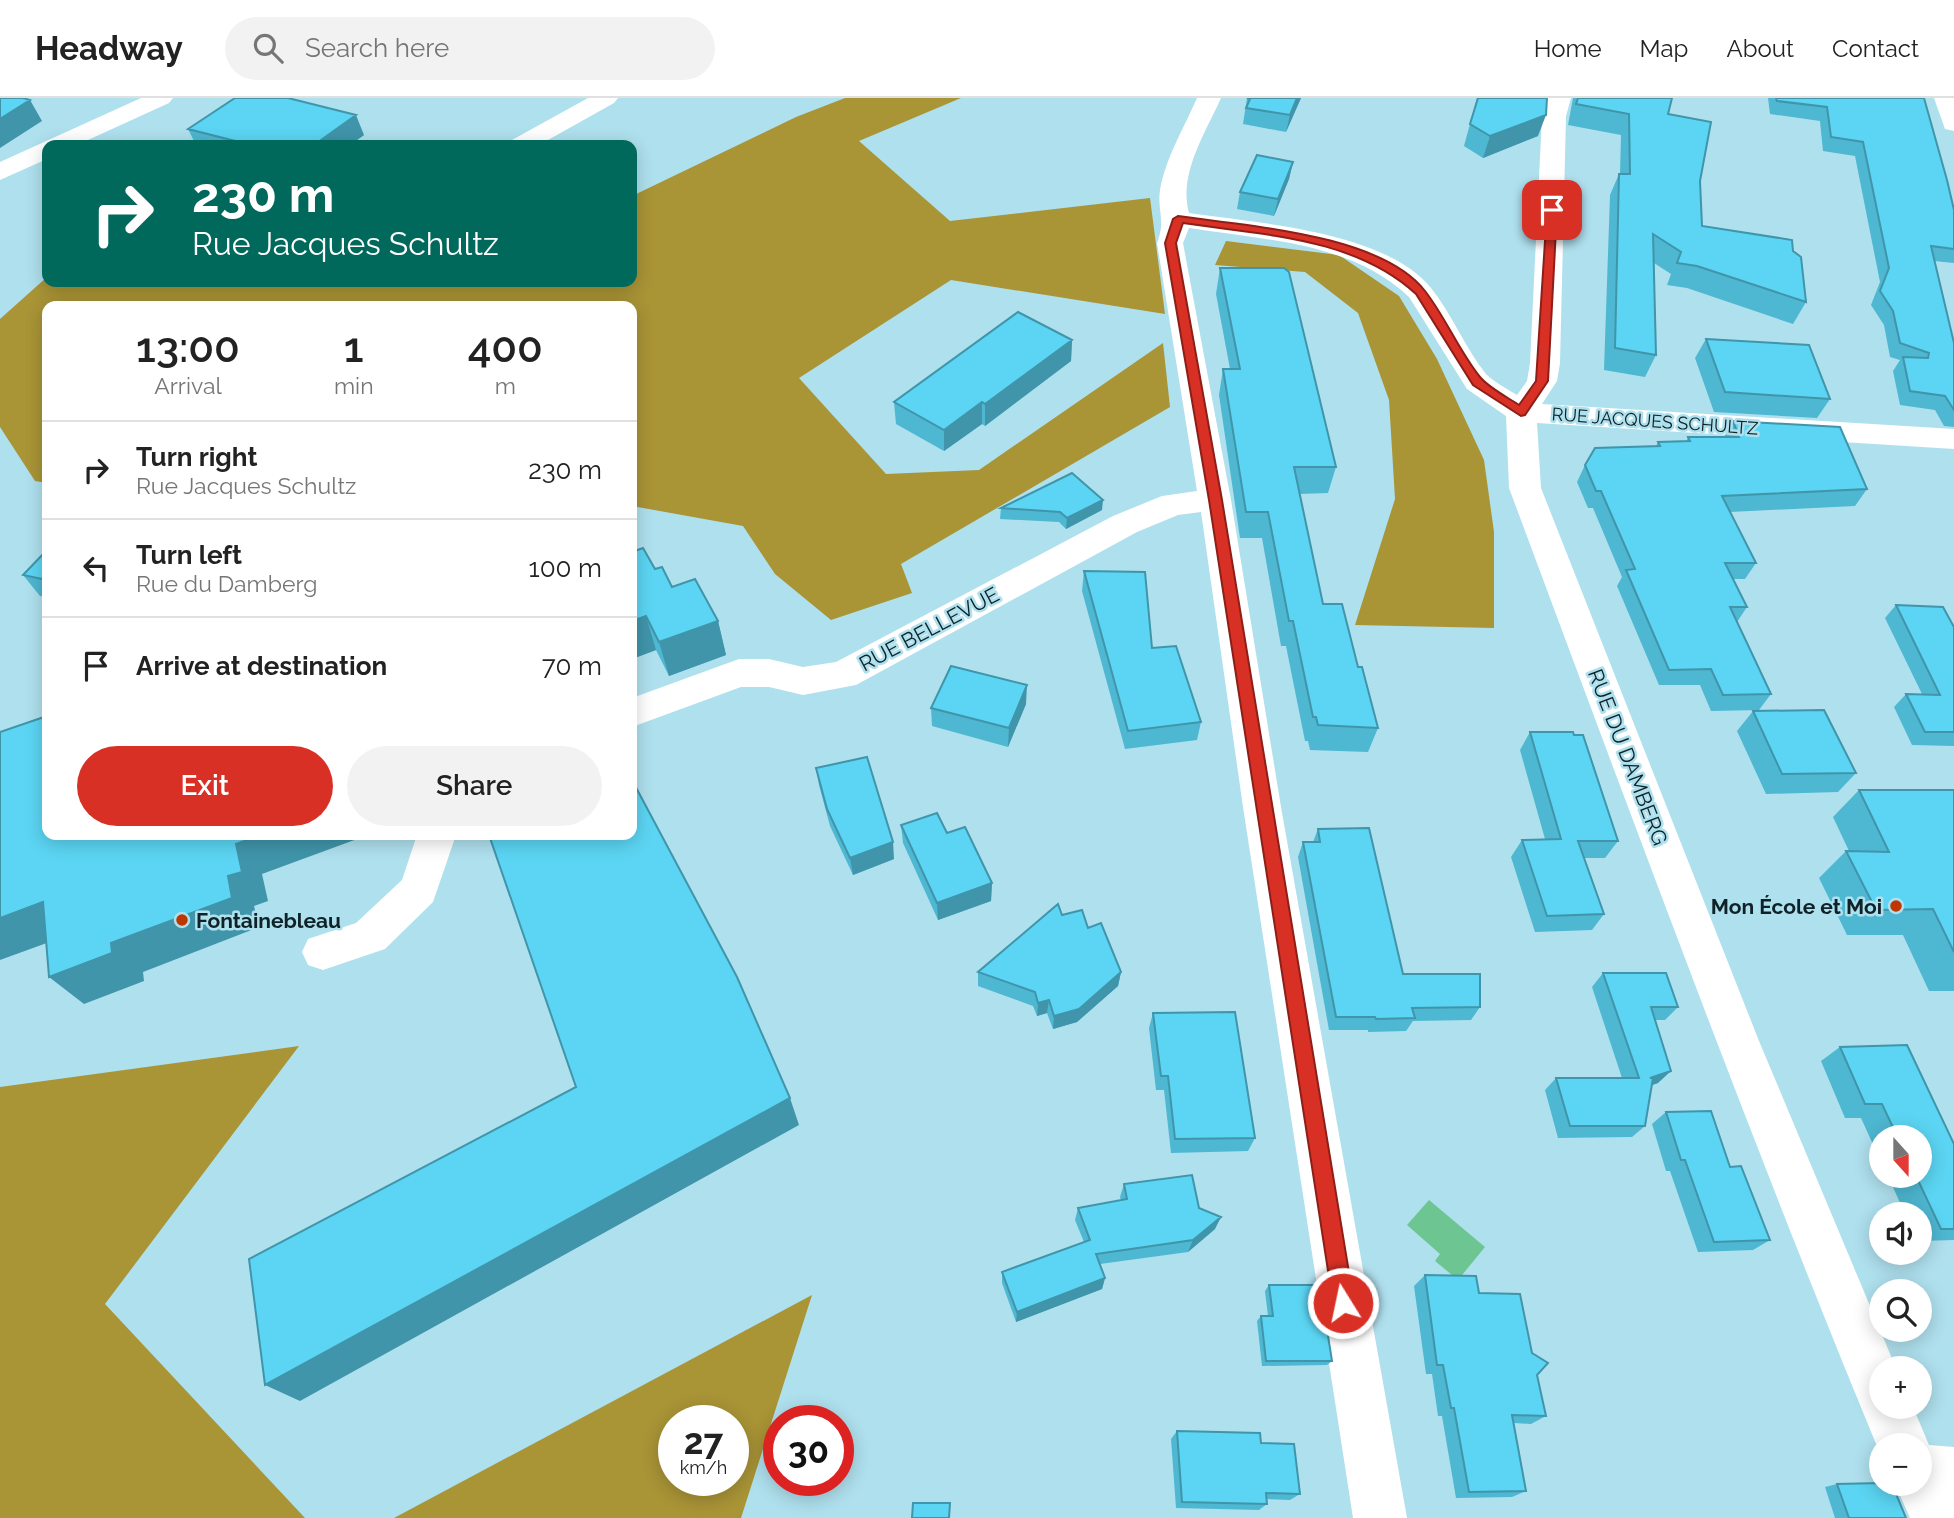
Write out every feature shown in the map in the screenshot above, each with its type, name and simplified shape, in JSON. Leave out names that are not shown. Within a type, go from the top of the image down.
[{"type":"street","points":[[68,140],[161,98]]},
{"type":"street","points":[[530,140],[606,98]]},
{"type":"street","points":[[1209,98],[1181,162],[1171,194],[1178,219],[1170,243],[1215,500],[1271,863],[1380,1518]]},
{"type":"street","points":[[1521,412],[1542,381],[1545,363],[1551,257],[1554,116],[1559,98]]},
{"type":"street","points":[[1946,98],[1954,124]]},
{"type":"street","points":[[80,135],[98,140]]},
{"type":"street","points":[[0,172],[42,152]]},
{"type":"street","name":"RUE JACQUES SCHULTZ","points":[[1178,219],[1310,239],[1366,256],[1406,279],[1420,292],[1477,382],[1521,412],[1618,421],[1954,439]]},
{"type":"street","name":"RUE DU DAMBERG","points":[[1521,412],[1525,488],[1737,1041],[1869,1365]]},
{"type":"street","name":"RUE BELLEVUE","points":[[637,711],[739,673],[769,673],[803,681],[843,675],[1125,524],[1173,503],[1215,500]]},
{"type":"street","points":[[323,952],[370,936],[419,890],[434,840]]},
{"type":"street","points":[[1932,1472],[1954,1473]]},
{"type":"street","points":[[1928,1496],[1938,1518]]},
{"type":"shaded area","points":[[845,98],[961,98],[859,141],[950,221],[1150,198],[1165,314],[951,280],[799,378],[886,474],[979,470],[1163,343],[1170,407],[901,564],[912,593],[831,620],[775,574],[743,526],[637,507],[637,301],[42,301],[42,482],[35,481],[0,427],[0,319],[42,281],[42,287],[637,287],[637,194],[796,117]]},
{"type":"shaded area","points":[[1226,241],[1339,255],[1399,296],[1437,359],[1484,460],[1494,532],[1494,628],[1355,625],[1395,499],[1389,400],[1358,313],[1305,272],[1215,265]]},
{"type":"shaded area","points":[[299,1046],[105,1304],[305,1518],[0,1518],[0,1087]]},
{"type":"shaded area","points":[[1429,1200],[1485,1247],[1458,1280],[1435,1261],[1440,1254],[1407,1225]]},
{"type":"shaded area","points":[[812,1295],[777,1405],[763,1405],[763,1449],[749,1493],[749,1405],[658,1405],[658,1496],[748,1496],[741,1518],[394,1518]]},
{"type":"building","points":[[0,98],[23,98],[30,100],[0,119]]},
{"type":"building","points":[[235,98],[288,98],[356,115],[321,140],[231,140],[188,129]]},
{"type":"building","points":[[1247,98],[1297,98],[1290,115],[1246,108],[1250,99]]},
{"type":"building","points":[[1478,98],[1547,98],[1546,115],[1490,136],[1470,124]]},
{"type":"building","points":[[1578,98],[1672,98],[1668,114],[1711,122],[1700,181],[1702,226],[1792,240],[1793,251],[1801,257],[1806,302],[1697,266],[1677,263],[1681,252],[1653,234],[1656,355],[1615,348],[1619,174],[1630,174],[1629,114],[1576,104]]},
{"type":"building","points":[[1776,98],[1924,98],[1954,210],[1954,249],[1931,246],[1954,343],[1954,410],[1945,396],[1910,391],[1903,357],[1928,358],[1929,353],[1900,343],[1893,311],[1880,291],[1889,268],[1863,142],[1831,137],[1827,107],[1777,101]]},
{"type":"building","points":[[1257,155],[1293,162],[1278,199],[1240,192]]},
{"type":"building","points":[[1220,268],[1284,268],[1289,272],[1336,467],[1294,467],[1323,604],[1342,604],[1358,667],[1362,667],[1378,728],[1318,725],[1316,717],[1313,717],[1293,621],[1289,621],[1268,512],[1246,512],[1223,369],[1240,369]]},
{"type":"building","points":[[1018,312],[1072,340],[985,404],[982,402],[944,430],[894,402]]},
{"type":"building","points":[[1706,339],[1809,345],[1830,399],[1725,392]]},
{"type":"building","points":[[1733,421],[1840,427],[1867,489],[1722,496],[1756,563],[1725,563],[1747,607],[1730,607],[1771,694],[1723,695],[1711,669],[1669,670],[1626,570],[1635,569],[1601,491],[1596,491],[1585,465],[1595,448],[1660,446],[1658,442],[1690,441],[1688,437],[1739,437]]},
{"type":"building","points":[[1072,473],[1103,500],[1067,518],[1060,512],[1001,508]]},
{"type":"building","points":[[643,548],[655,569],[662,567],[672,587],[695,579],[718,621],[659,642],[646,616],[637,619],[637,550]]},
{"type":"building","points":[[42,555],[42,579],[23,575]]},
{"type":"building","points":[[1084,571],[1145,572],[1152,648],[1176,646],[1201,722],[1128,731]]},
{"type":"building","points":[[1896,605],[1943,607],[1954,627],[1954,732],[1925,732],[1906,694],[1940,695]]},
{"type":"building","points":[[951,666],[1027,685],[1009,728],[931,708]]},
{"type":"building","points":[[1824,710],[1856,773],[1782,774],[1753,711]]},
{"type":"building","points":[[42,718],[42,840],[247,840],[236,844],[242,872],[228,876],[232,898],[111,943],[112,953],[49,977],[43,902],[0,918],[0,732]]},
{"type":"building","points":[[1530,732],[1573,732],[1574,735],[1583,735],[1618,841],[1578,841],[1604,914],[1547,916],[1522,840],[1561,839]]},
{"type":"building","points":[[867,757],[893,842],[850,858],[827,809],[816,768]]},
{"type":"building","points":[[637,789],[737,977],[790,1098],[265,1385],[249,1259],[576,1087],[491,840],[637,840]]},
{"type":"building","points":[[1859,790],[1954,790],[1954,952],[1933,909],[1876,910],[1846,851],[1889,852]]},
{"type":"building","points":[[937,813],[947,833],[965,827],[992,883],[937,903],[901,825]]},
{"type":"building","points":[[1369,828],[1403,974],[1480,974],[1480,1007],[1412,1008],[1415,1018],[1336,1017],[1303,842],[1320,842],[1318,829]]},
{"type":"building","points":[[1058,904],[1062,915],[1082,910],[1088,928],[1101,923],[1121,972],[1079,1009],[1054,1016],[1049,1000],[1038,1003],[1035,992],[978,972]]},
{"type":"building","points":[[1603,973],[1666,973],[1678,1007],[1651,1007],[1671,1071],[1650,1078],[1653,1078],[1645,1126],[1570,1126],[1556,1078],[1639,1078]]},
{"type":"building","points":[[1235,1012],[1255,1138],[1175,1139],[1168,1076],[1161,1076],[1153,1013]]},
{"type":"building","points":[[1907,1045],[1954,1144],[1954,1229],[1941,1229],[1932,1210],[1932,1202],[1928,1202],[1922,1188],[1932,1188],[1932,1125],[1892,1125],[1882,1104],[1865,1104],[1840,1047]]},
{"type":"building","points":[[1711,1111],[1730,1167],[1741,1166],[1770,1240],[1714,1242],[1685,1160],[1681,1160],[1666,1112]]},
{"type":"building","points":[[1192,1175],[1199,1208],[1221,1217],[1193,1240],[1096,1254],[1105,1278],[1017,1312],[1002,1272],[1090,1240],[1078,1208],[1127,1199],[1124,1184]]},
{"type":"building","points":[[1425,1275],[1476,1276],[1479,1293],[1520,1294],[1532,1353],[1548,1363],[1537,1375],[1546,1416],[1512,1415],[1526,1491],[1469,1492],[1454,1408],[1451,1408],[1443,1365],[1437,1365]]},
{"type":"building","points":[[1269,1285],[1320,1285],[1332,1361],[1266,1361],[1261,1316],[1273,1316]]},
{"type":"building","points":[[1177,1431],[1260,1433],[1261,1443],[1294,1444],[1300,1494],[1266,1493],[1267,1504],[1182,1502]]},
{"type":"building","points":[[1869,1483],[1869,1496],[1897,1496],[1906,1518],[1849,1518],[1837,1484]]},
{"type":"building","points":[[913,1503],[950,1503],[949,1518],[912,1518]]},
{"type":"place","name":"Mon École et Moi","points":[[1896,906]]},
{"type":"place","name":"Fontainebleau","points":[[182,920]]},
{"type":"route","points":[[1343,1303],[1215,500],[1170,243],[1178,219],[1310,239],[1366,256],[1406,279],[1420,292],[1477,382],[1521,412],[1542,381],[1545,363],[1552,210]]}]
